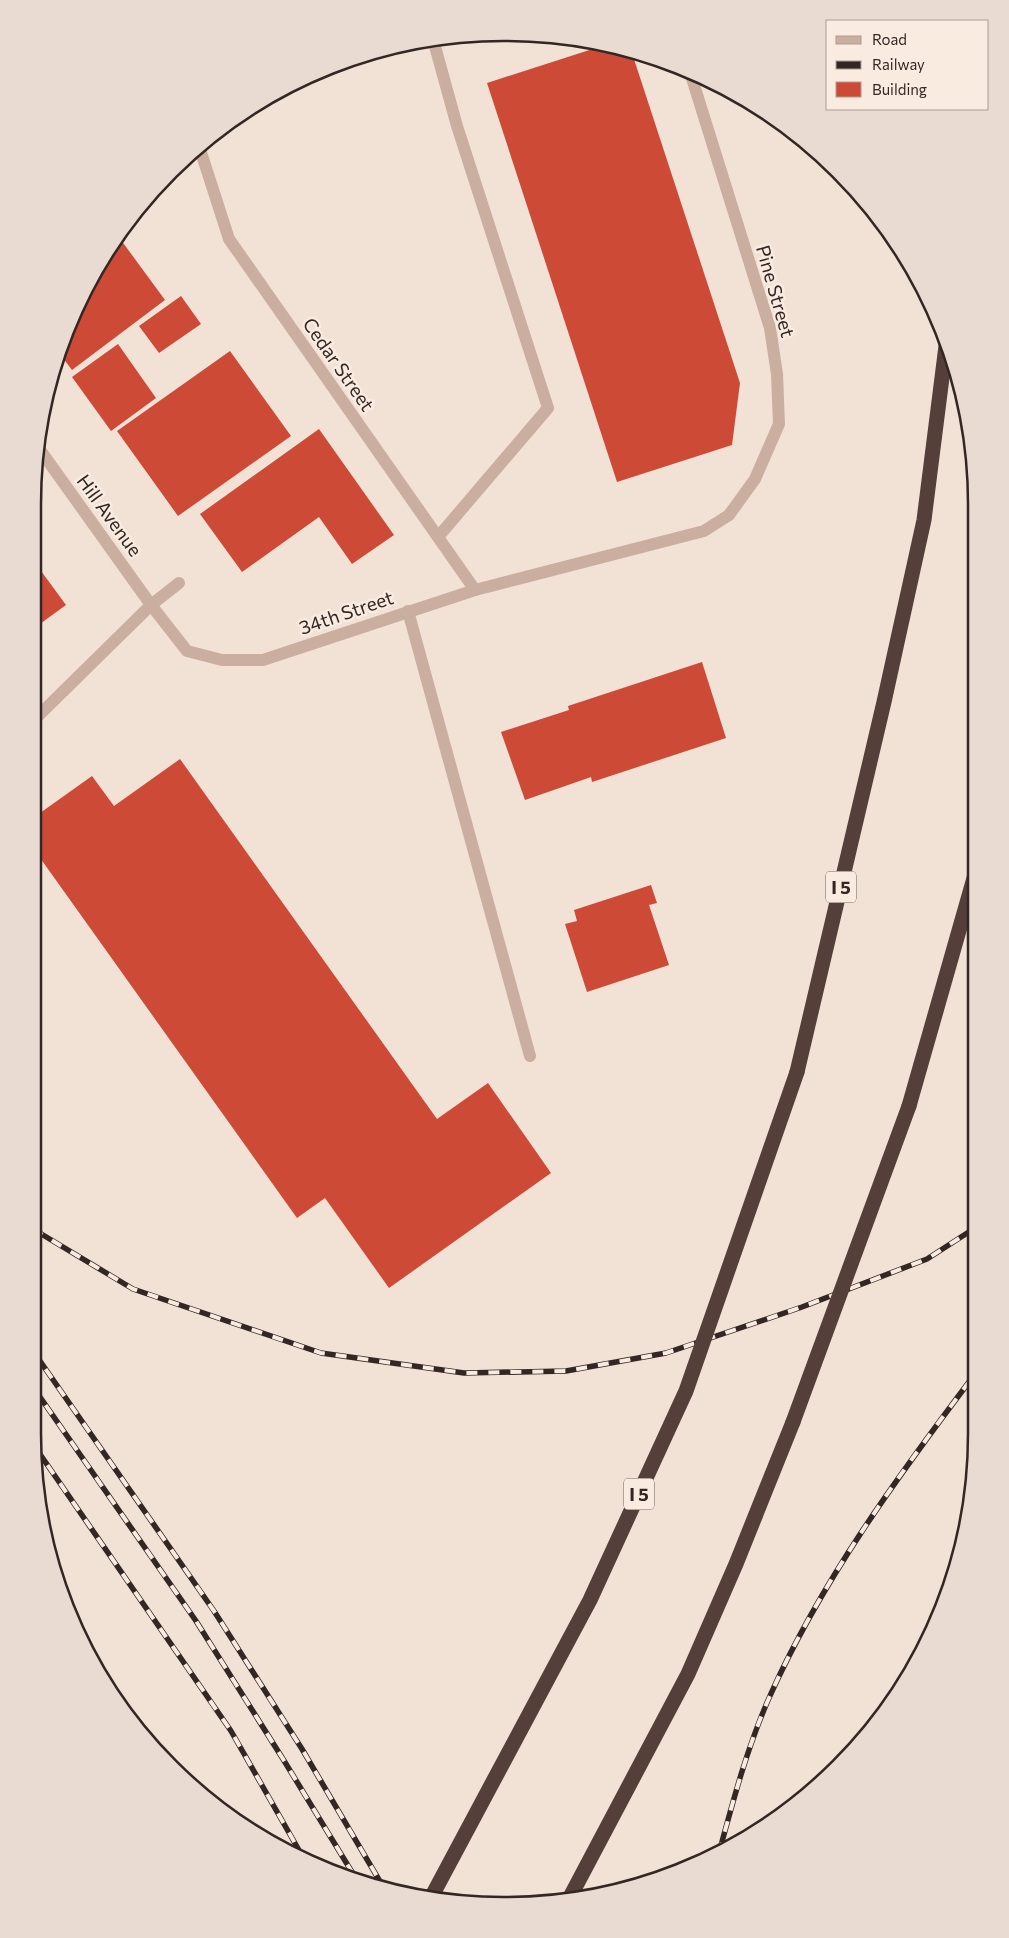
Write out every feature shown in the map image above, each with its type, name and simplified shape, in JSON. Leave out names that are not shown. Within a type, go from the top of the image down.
[{"type":"highway","name":"I 5","points":[[434,1891],[590,1600],[686,1391],[797,1072],[882,711],[924,520],[944,360]]},
{"type":"highway","points":[[573,1892],[688,1674],[736,1564],[793,1422],[910,1106],[968,899]]},
{"type":"street","points":[[434,47],[457,126],[548,408],[438,537]]},
{"type":"street","name":"Pine Street","points":[[693,82],[770,328],[777,374],[779,424],[756,479],[729,515]]},
{"type":"street","name":"Cedar Street","points":[[201,154],[228,239],[475,590]]},
{"type":"street","name":"Hill Avenue","points":[[44,455],[151,605]]},
{"type":"street","name":"34th Street","points":[[151,605],[187,651],[222,660],[262,660],[475,590],[704,531],[729,515]]},
{"type":"street","points":[[41,713],[151,605],[179,584]]},
{"type":"street","points":[[408,611],[530,1056]]},
{"type":"building","points":[[591,49],[634,60],[740,383],[732,445],[617,482],[487,83]]},
{"type":"building","points":[[123,242],[165,300],[72,370],[65,360],[77,327],[103,273]]},
{"type":"building","points":[[181,296],[201,324],[159,353],[139,326]]},
{"type":"building","points":[[118,344],[156,398],[111,431],[72,377]]},
{"type":"building","points":[[230,351],[291,436],[178,516],[117,431]]},
{"type":"building","points":[[319,429],[394,535],[352,564],[319,517],[242,572],[200,514]]},
{"type":"building","points":[[41,571],[66,605],[41,623]]},
{"type":"building","points":[[702,662],[726,738],[592,782],[591,777],[525,800],[501,732],[569,710],[568,706]]},
{"type":"building","points":[[180,759],[437,1119],[488,1083],[551,1173],[389,1288],[325,1198],[297,1218],[41,859],[41,812],[92,776],[114,806]]},
{"type":"building","points":[[651,885],[657,903],[649,905],[669,965],[587,992],[565,924],[577,921],[574,910]]},
{"type":"railway","points":[[41,1234],[133,1289],[321,1353],[464,1373],[566,1371],[666,1353],[802,1307],[927,1259],[968,1233]]},
{"type":"railway","points":[[41,1362],[214,1611],[302,1749],[379,1879]]},
{"type":"railway","points":[[722,1842],[754,1736],[769,1698],[812,1612],[890,1490],[968,1383]]},
{"type":"railway","points":[[41,1398],[196,1621],[351,1870]]},
{"type":"railway","points":[[42,1457],[231,1731],[298,1848]]}]
